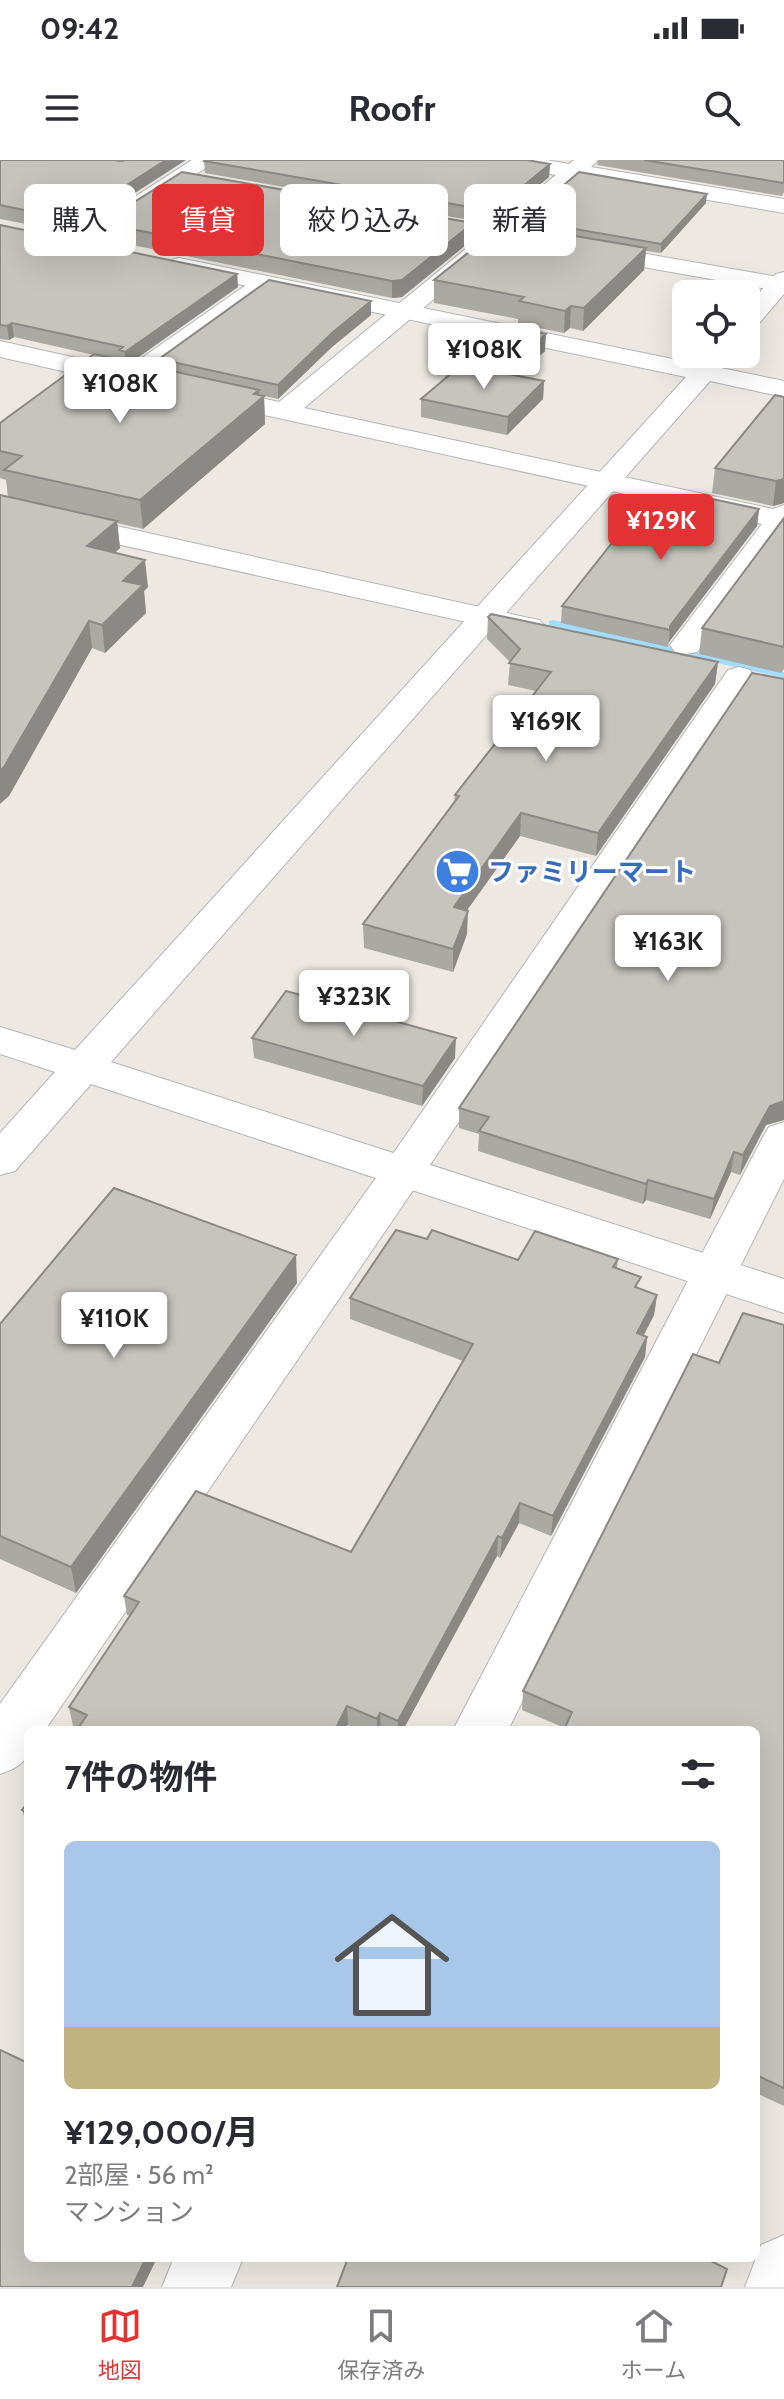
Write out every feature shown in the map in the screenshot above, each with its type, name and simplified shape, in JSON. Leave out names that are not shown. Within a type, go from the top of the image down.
[{"type":"street","points":[[507,160],[580,166],[784,206]]},
{"type":"street","points":[[559,184],[580,166]]},
{"type":"street","points":[[136,205],[180,178],[209,172]]},
{"type":"street","points":[[576,248],[782,283]]},
{"type":"street","points":[[284,411],[473,256]]},
{"type":"street","points":[[162,262],[405,313],[672,357]]},
{"type":"street","points":[[131,378],[264,283]]},
{"type":"street","points":[[760,307],[782,283]]},
{"type":"street","points":[[0,349],[783,518],[675,652],[754,680],[403,1172],[0,1749]]},
{"type":"street","points":[[0,1160],[708,368]]},
{"type":"street","points":[[724,368],[784,389]]},
{"type":"street","points":[[0,509],[561,634]]},
{"type":"street","points":[[0,1040],[784,1296]]},
{"type":"street","points":[[482,1726],[784,1137]]},
{"type":"street","points":[[195,2287],[208,2262]]},
{"type":"street","points":[[778,2287],[784,2268]]},
{"type":"building","points":[[0,160],[166,160],[128,184],[24,184],[24,210],[0,205]]},
{"type":"building","points":[[527,160],[550,164],[526,184],[464,184],[464,206],[448,203],[448,184],[337,184],[204,161]]},
{"type":"building","points":[[644,160],[784,160],[784,182],[783,183]]},
{"type":"building","points":[[182,172],[250,184],[163,184]]},
{"type":"building","points":[[579,172],[707,194],[661,244],[576,229],[576,184],[565,184]]},
{"type":"building","points":[[264,186],[280,189],[280,256],[432,256],[402,280],[392,281],[264,255]]},
{"type":"building","points":[[152,191],[152,233],[136,230],[136,201]]},
{"type":"building","points":[[448,219],[464,221],[464,230],[448,243]]},
{"type":"building","points":[[0,225],[24,230],[24,256],[136,256],[136,253],[237,274],[125,352],[119,350],[123,347],[12,323],[0,325]]},
{"type":"building","points":[[576,236],[646,248],[584,308],[571,306],[565,311],[519,301],[524,297],[434,280],[464,256],[576,256]]},
{"type":"building","points":[[269,280],[371,301],[278,385],[159,359]]},
{"type":"building","points":[[499,324],[546,334],[516,361],[467,351]]},
{"type":"building","points":[[94,354],[259,390],[254,394],[264,396],[140,500],[4,470],[22,456],[0,451],[0,423]]},
{"type":"building","points":[[461,365],[544,381],[508,417],[421,399]]},
{"type":"building","points":[[775,395],[784,397],[784,479],[776,481],[715,468]]},
{"type":"building","points":[[0,495],[117,521],[87,546],[145,560],[123,581],[143,585],[102,625],[89,621],[0,771]]},
{"type":"building","points":[[698,496],[759,509],[670,630],[562,606],[635,514],[638,515],[647,504],[685,512]]},
{"type":"building","points":[[784,518],[784,647],[702,628]]},
{"type":"building","points":[[491,614],[718,662],[598,833],[521,813],[454,907],[468,911],[453,949],[363,924],[459,796],[455,795],[551,672],[509,663],[520,649],[488,617]]},
{"type":"building","points":[[752,673],[784,679],[784,1101],[770,1106],[743,1155],[734,1152],[714,1199],[648,1180],[646,1184],[479,1131],[489,1117],[459,1108]]},
{"type":"building","points":[[286,991],[456,1038],[423,1086],[252,1038]]},
{"type":"building","points":[[114,1188],[296,1255],[71,1567],[0,1536],[0,1324]]},
{"type":"building","points":[[396,1230],[427,1239],[432,1230],[518,1260],[535,1231],[618,1259],[613,1267],[641,1277],[635,1287],[657,1295],[637,1333],[647,1337],[553,1516],[520,1503],[502,1538],[498,1536],[398,1721],[380,1713],[377,1719],[347,1706],[337,1726],[80,1726],[87,1715],[69,1707],[139,1602],[124,1596],[196,1491],[351,1552],[473,1344],[350,1298]]},
{"type":"building","points":[[743,1313],[784,1325],[784,2088],[760,2077],[760,1726],[566,1726],[572,1712],[523,1691],[693,1354],[719,1363]]},
{"type":"building","points":[[0,2050],[24,2061],[24,2262],[144,2262],[132,2287],[0,2287]]},
{"type":"building","points":[[346,2262],[713,2262],[727,2269],[721,2287],[337,2287]]},
{"type":"waterway","points":[[553,623],[784,675]]},
{"type":"place","name":"ファミリーマート","points":[[457,872]]}]
